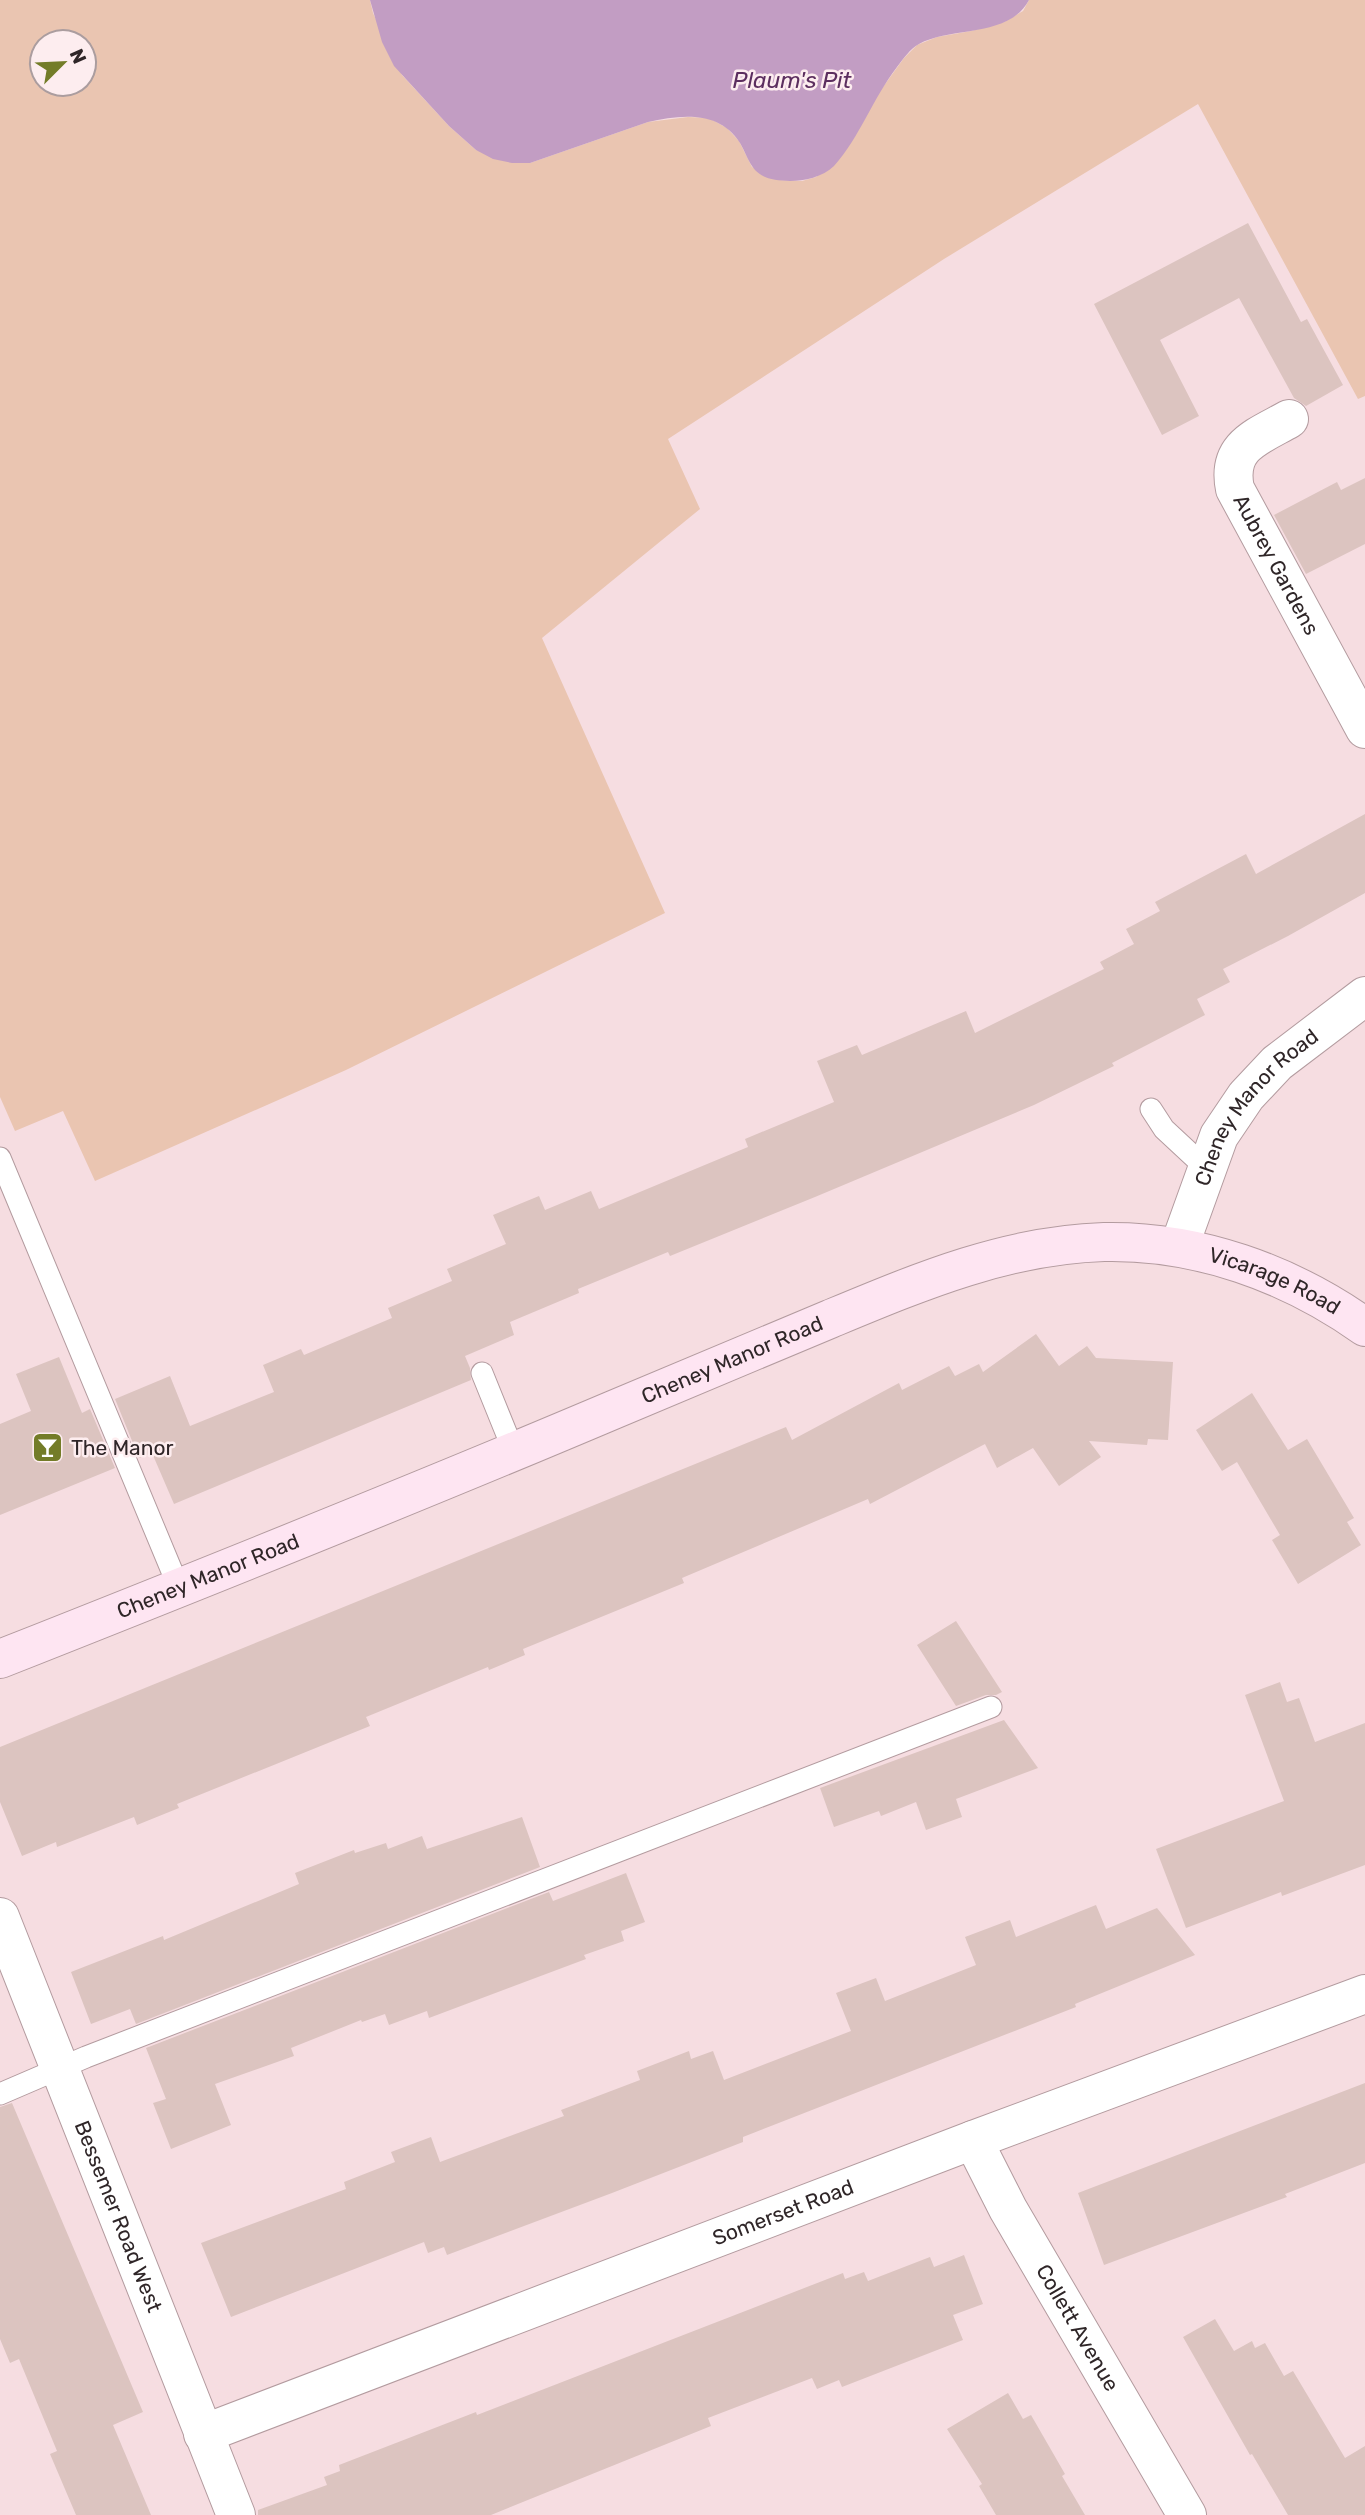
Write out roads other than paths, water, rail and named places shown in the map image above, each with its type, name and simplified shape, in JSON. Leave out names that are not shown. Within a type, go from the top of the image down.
[{"type":"main road","name":"Cheney Manor Road","points":[[0,1659],[514,1452],[822,1322],[960,1268],[1033,1249],[1101,1242],[1139,1242],[1179,1247]]},
{"type":"main road","name":"Vicarage Road","points":[[1179,1247],[1235,1261],[1285,1280],[1365,1327]]},
{"type":"street","name":"Aubrey Gardens","points":[[1289,419],[1243,448],[1234,460],[1235,489],[1365,729]]},
{"type":"street","name":"Cheney Manor Road","points":[[1179,1247],[1219,1136],[1246,1096],[1277,1063],[1365,996]]},
{"type":"street","name":"Bessemer Road West","points":[[0,1917],[236,2515]]},
{"type":"street","name":"Somerset Road","points":[[203,2434],[973,2140],[1365,1994]]},
{"type":"street","name":"Collett Avenue","points":[[973,2140],[1007,2209],[1187,2515]]},
{"type":"lane","points":[[1151,1109],[1164,1129],[1207,1169]]},
{"type":"lane","points":[[0,1158],[179,1588]]},
{"type":"lane","points":[[482,1374],[514,1452]]},
{"type":"lane","points":[[0,2094],[99,2052],[991,1707]]},
{"type":"water","name":"Plaum's Pit","points":[[370,0],[1029,0],[1020,12],[994,26],[932,38],[916,46],[888,79],[851,143],[834,166],[813,178],[790,181],[771,179],[759,173],[740,143],[721,125],[710,120],[686,117],[648,122],[530,163],[493,159],[476,150],[449,126],[394,66],[382,42]]},
{"type":"place","name":"The Manor","points":[[48,1448]]}]
